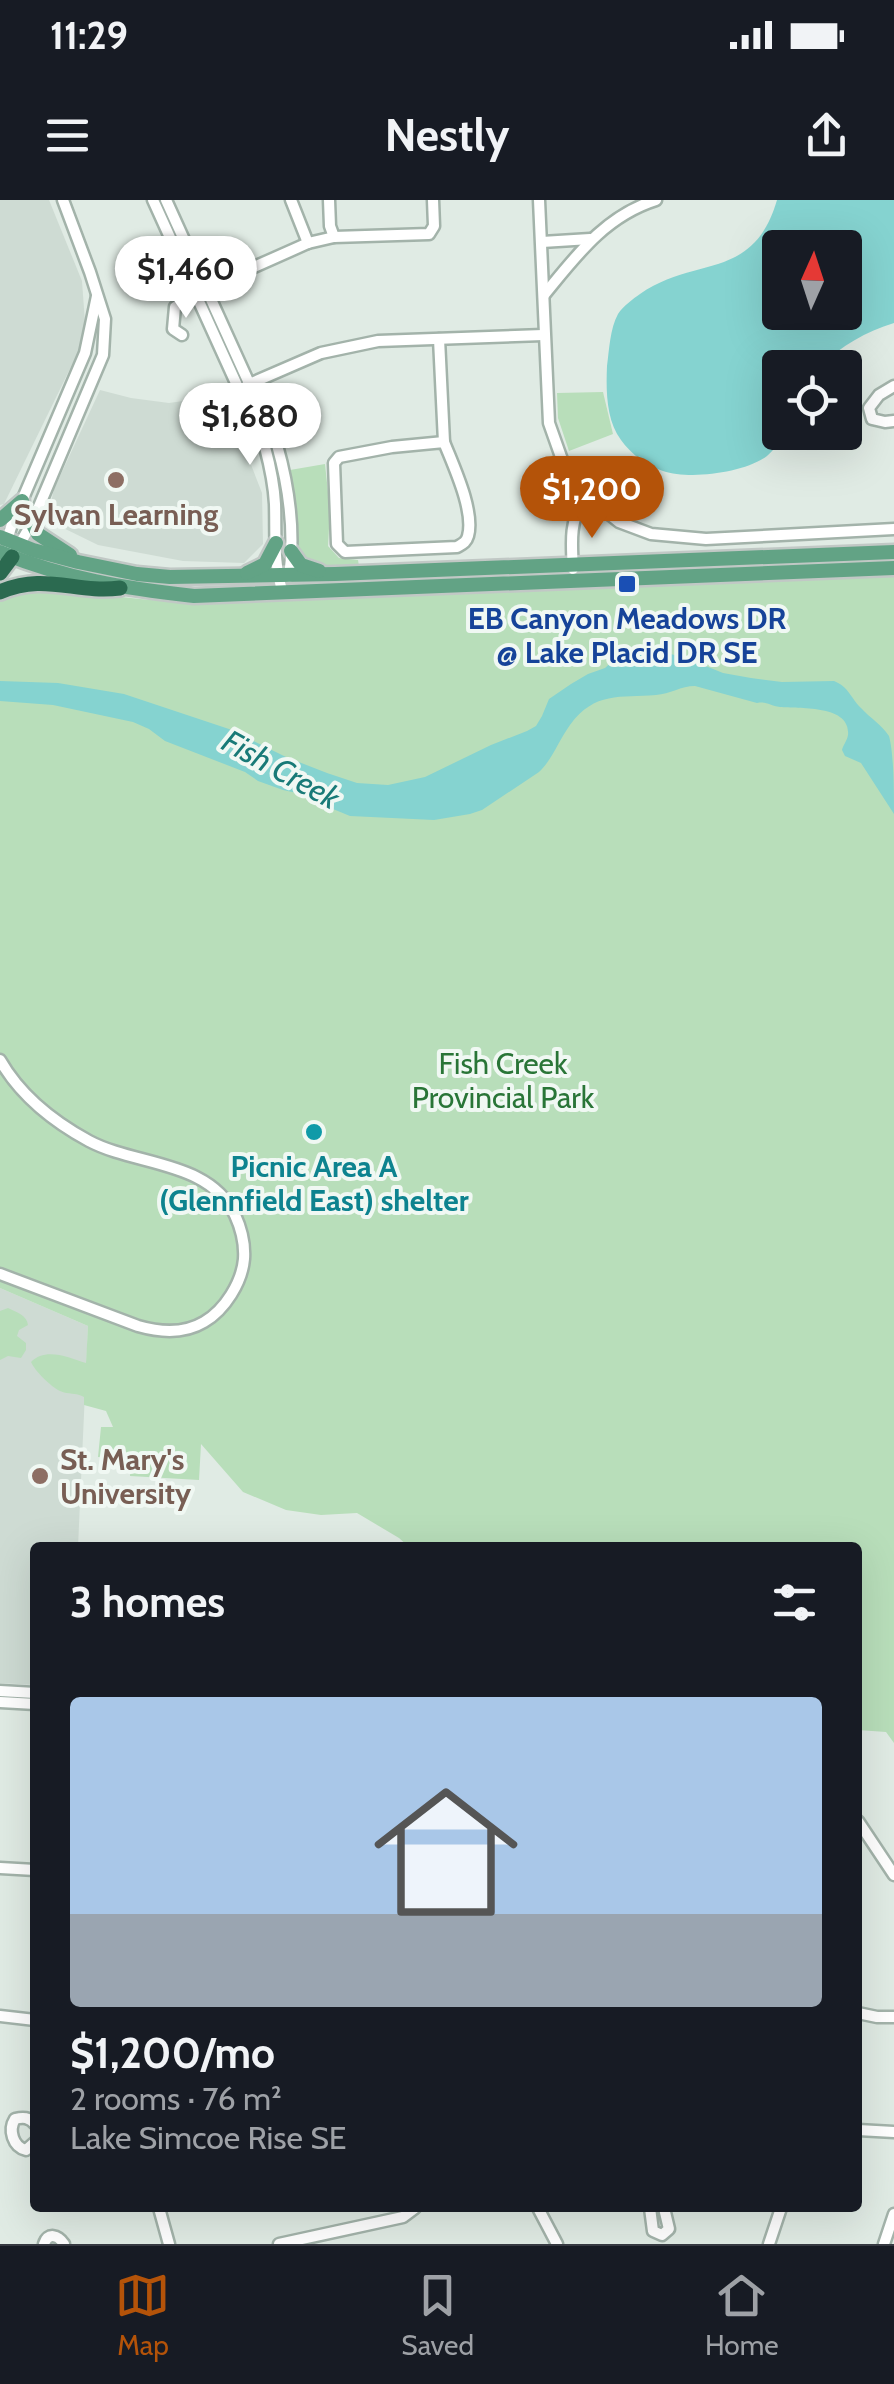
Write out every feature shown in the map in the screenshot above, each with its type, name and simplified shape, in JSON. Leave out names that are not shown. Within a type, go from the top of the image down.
[{"type":"highway","points":[[0,573],[8,546]]},
{"type":"highway","points":[[0,592],[22,584],[50,582],[102,590],[120,588]]},
{"type":"main road","points":[[0,520],[22,501]]},
{"type":"main road","points":[[32,523],[38,534],[78,562]]},
{"type":"main road","points":[[238,576],[265,564],[276,542]]},
{"type":"main road","points":[[8,546],[65,575],[120,588],[194,596],[894,552]]},
{"type":"main road","points":[[8,546],[136,574],[170,577],[894,568]]},
{"type":"main road","points":[[290,551],[301,565],[335,574]]},
{"type":"street","points":[[8,546],[32,523],[103,355],[104,319],[98,295],[63,200]]},
{"type":"street","points":[[153,200],[196,294],[277,444],[285,472],[290,551],[283,575]]},
{"type":"street","points":[[166,200],[207,288],[265,447],[272,474],[284,592]]},
{"type":"street","points":[[291,200],[308,243]]},
{"type":"street","points":[[329,200],[334,238]]},
{"type":"street","points":[[182,335],[174,329],[176,306],[207,288],[308,243],[334,238],[430,234],[434,226],[432,200]]},
{"type":"street","points":[[539,200],[549,423],[566,471],[585,495],[619,522],[670,536],[706,539],[894,529]]},
{"type":"street","points":[[544,296],[590,239],[651,200]]},
{"type":"street","points":[[542,242],[590,239]]},
{"type":"street","points":[[8,546],[22,501],[85,353],[98,295]]},
{"type":"street","points":[[245,386],[321,353],[378,341],[543,335]]},
{"type":"street","points":[[438,338],[444,442],[467,505],[468,536],[457,548],[345,552],[338,544],[334,463],[339,456],[444,442]]},
{"type":"street","points":[[894,386],[879,395],[869,408],[872,420],[894,421]]},
{"type":"street","points":[[66,395],[84,400]]},
{"type":"street","points":[[573,573],[574,513],[585,495]]},
{"type":"street","points":[[0,1060],[27,1096],[71,1131],[101,1146],[181,1171],[206,1183],[230,1206],[244,1248],[242,1272],[228,1298],[204,1322],[183,1330],[138,1326],[0,1274]]},
{"type":"street","points":[[0,1691],[30,1692]]},
{"type":"street","points":[[0,1702],[30,1704]]},
{"type":"street","points":[[862,1828],[894,1875]]},
{"type":"street","points":[[0,1868],[30,1870]]},
{"type":"street","points":[[862,2014],[894,2017]]},
{"type":"street","points":[[0,2016],[30,2019]]},
{"type":"street","points":[[30,2119],[15,2119],[11,2128],[19,2148],[30,2146]]},
{"type":"street","points":[[862,2130],[894,2132]]},
{"type":"street","points":[[160,2212],[168,2244]]},
{"type":"street","points":[[279,2244],[403,2217],[410,2212]]},
{"type":"street","points":[[540,2212],[557,2244]]},
{"type":"street","points":[[651,2212],[653,2230],[659,2235],[669,2229],[665,2212]]},
{"type":"street","points":[[770,2244],[780,2212]]},
{"type":"street","points":[[884,2244],[894,2214]]},
{"type":"street","points":[[44,2244],[53,2236],[64,2244]]},
{"type":"shaded area","points":[[0,200],[49,200],[82,281],[86,336],[4,504],[0,505]]},
{"type":"shaded area","points":[[100,390],[169,403],[222,390],[262,493],[263,544],[244,563],[183,561],[98,545],[47,520],[54,489]]},
{"type":"shaded area","name":"St. Mary's University","points":[[0,1288],[88,1326],[78,1542],[30,1542],[30,1685],[0,1683]]},
{"type":"green space","points":[[603,392],[613,434],[569,451],[558,418],[557,393]]},
{"type":"green space","points":[[325,464],[330,511],[328,546],[339,558],[358,560],[359,566],[316,564],[296,550],[290,470]]},
{"type":"green space","name":"Fish Creek Provincial Park","points":[[894,573],[894,1743],[886,1732],[862,1730],[862,1542],[403,1542],[357,1513],[321,1515],[286,1510],[243,1492],[201,1444],[199,1480],[130,1476],[131,1459],[98,1457],[101,1427],[113,1427],[106,1411],[84,1405],[81,1395],[56,1389],[31,1362],[50,1354],[86,1363],[88,1326],[0,1288],[0,597],[25,587],[194,601]]},
{"type":"green space","points":[[8,1308],[27,1322],[17,1336],[26,1343],[26,1350],[21,1358],[8,1356],[0,1360],[0,1311]]},
{"type":"water","points":[[777,200],[894,200],[894,323],[840,350],[762,350],[762,450],[772,450],[767,456],[745,467],[716,473],[687,475],[657,469],[640,459],[616,432],[607,395],[607,366],[615,320],[640,294],[661,282],[738,255],[762,232],[762,330],[862,330],[862,230],[764,230]]},
{"type":"water","name":"Fish Creek","points":[[640,651],[663,652],[723,673],[751,678],[839,683],[889,736],[894,814],[861,763],[845,756],[842,750],[847,725],[841,718],[822,710],[757,703],[695,686],[661,694],[609,698],[589,706],[570,725],[539,772],[482,810],[434,820],[350,816],[311,796],[258,781],[245,772],[165,741],[133,722],[53,705],[0,701],[0,681],[58,683],[124,694],[229,729],[327,773],[357,783],[388,785],[425,777],[527,731],[536,726],[549,699],[616,658]]},
{"type":"place","name":"Sylvan Learning","points":[[116,480]]},
{"type":"place","name":"EB Canyon Meadows DR @ Lake Placid DR SE","points":[[627,584]]},
{"type":"place","name":"Picnic Area A (Glennfield East) shelter","points":[[314,1132]]},
{"type":"place","name":"St. Mary's University","points":[[40,1476]]}]
